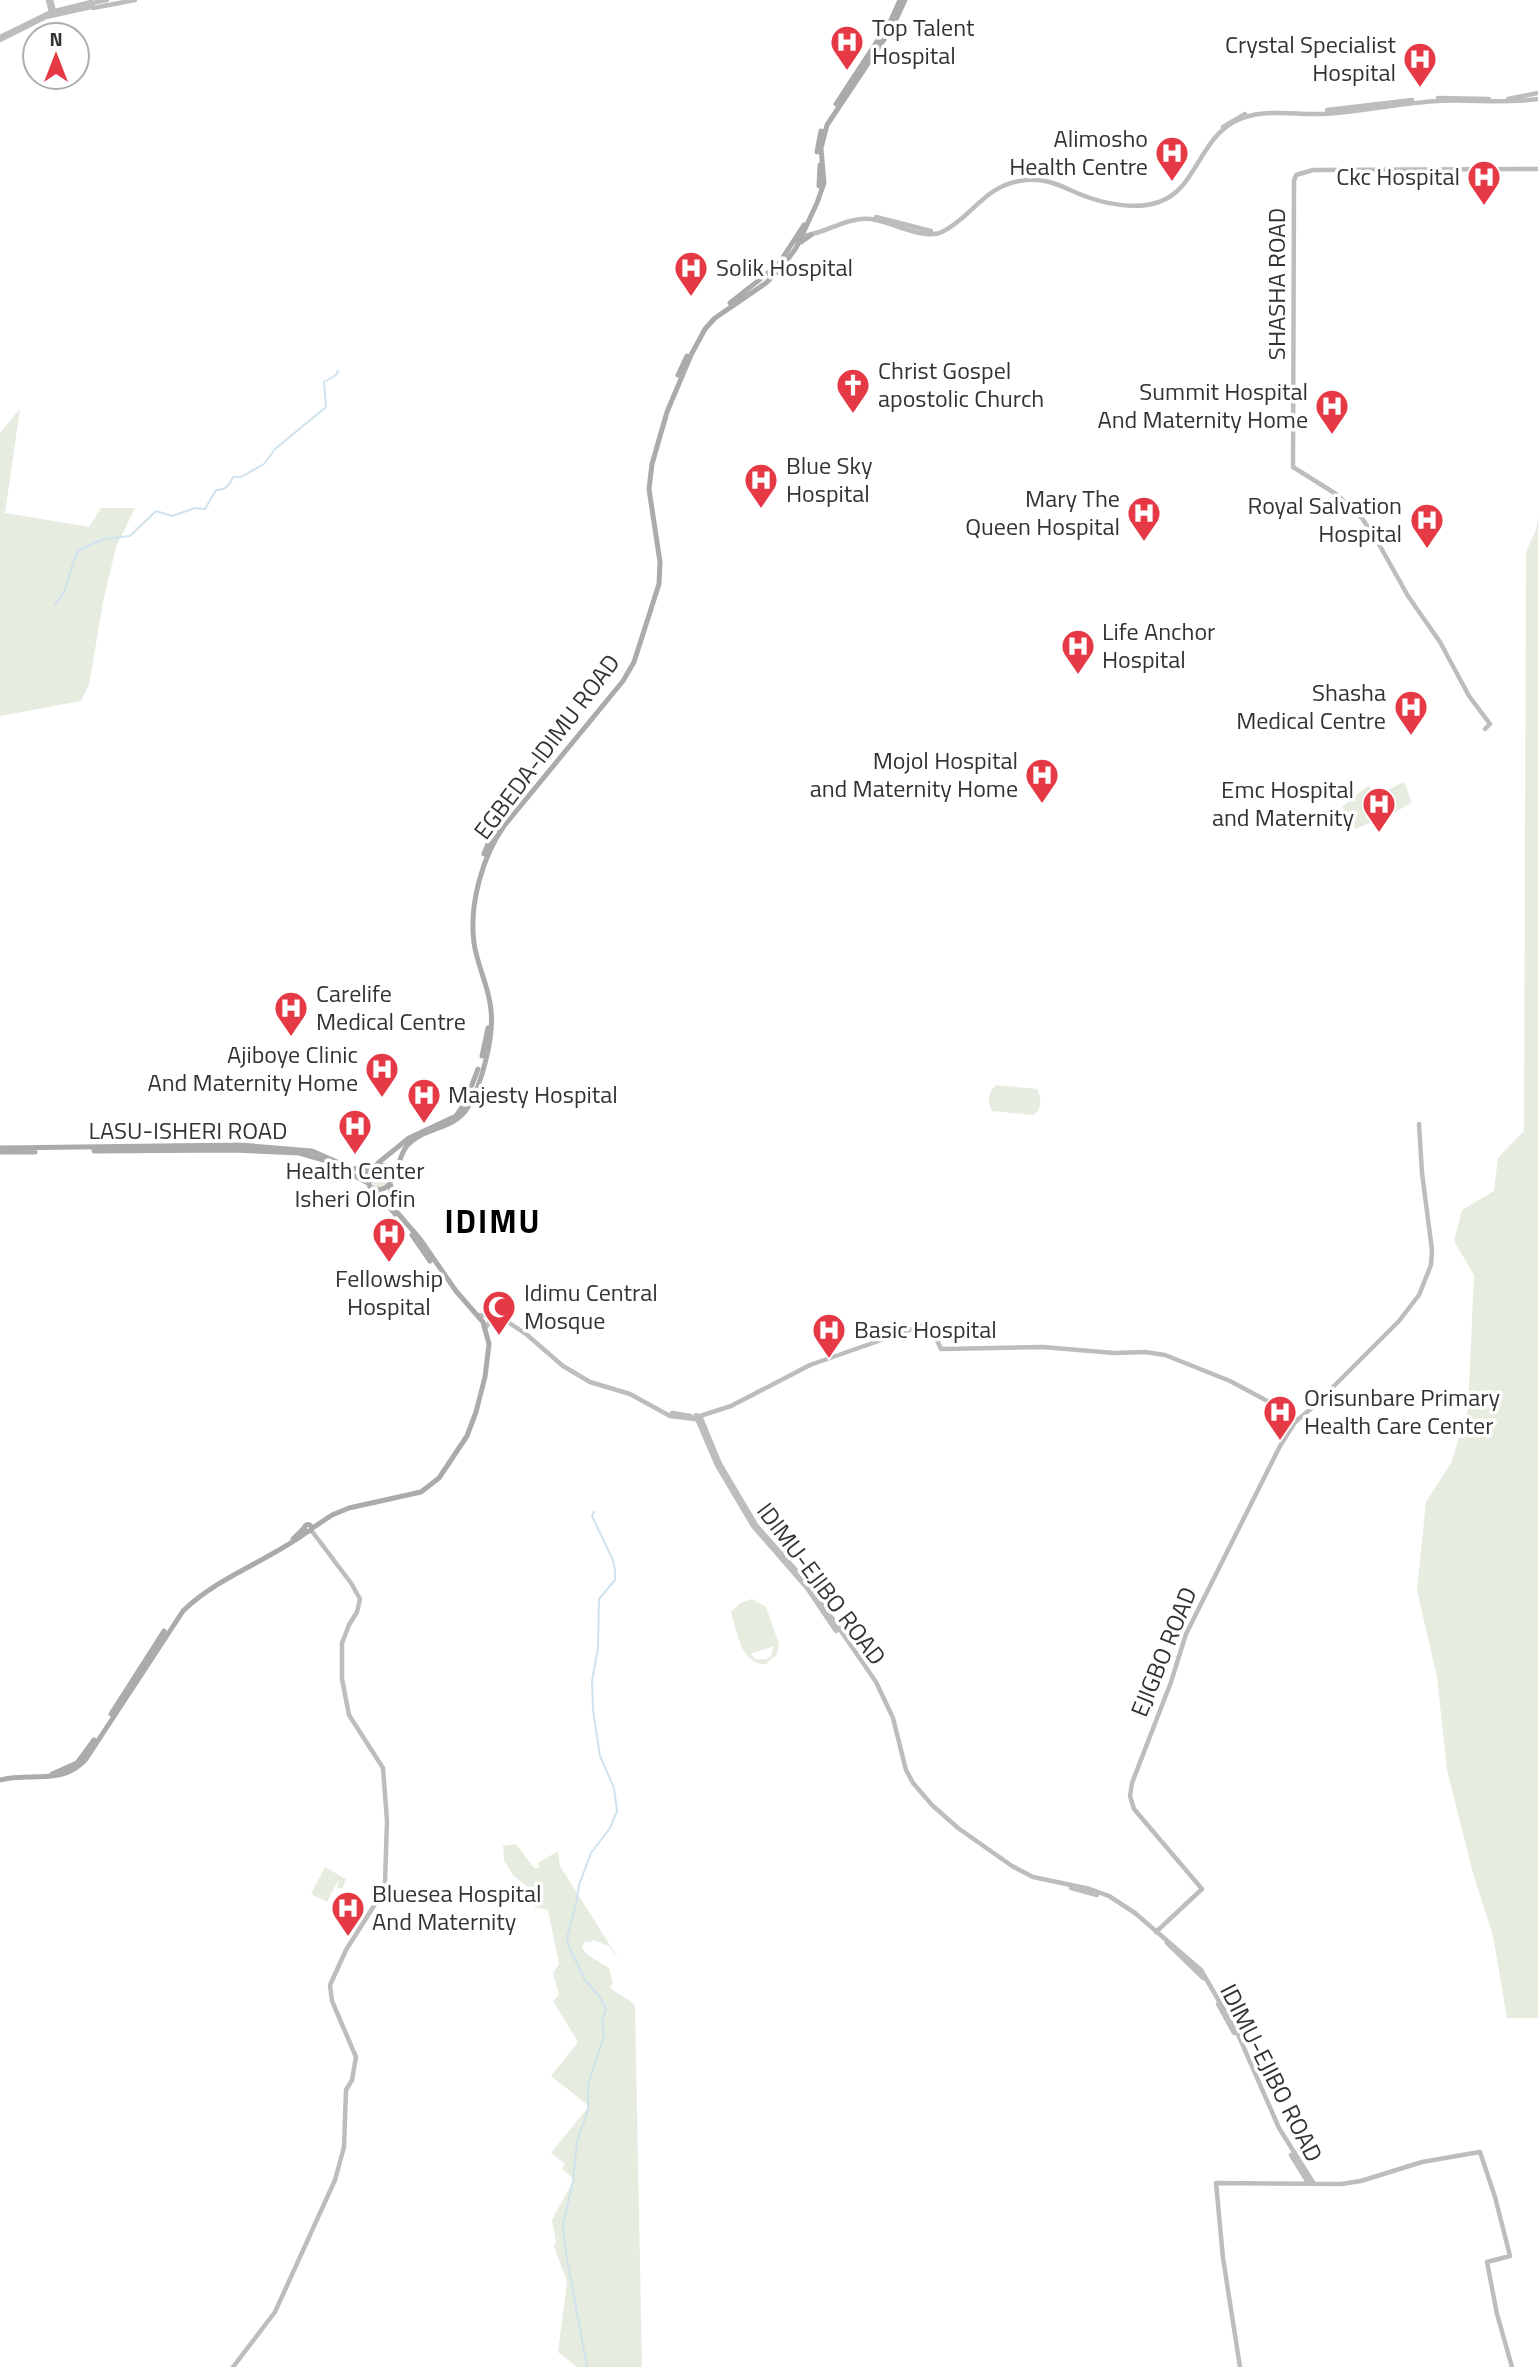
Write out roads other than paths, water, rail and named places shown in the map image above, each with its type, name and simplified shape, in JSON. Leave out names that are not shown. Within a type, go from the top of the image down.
[{"type":"main road","name":"EGBEDA-IDIMU ROAD","points":[[392,1180],[407,1146],[421,1136],[457,1120],[468,1107],[476,1083],[488,1026],[481,979],[471,944],[470,924],[488,844],[501,824],[627,668],[641,636],[655,590],[657,562],[646,494],[651,455],[664,408],[691,346],[713,316],[771,273],[808,223],[824,183],[821,148],[827,125],[893,26],[903,0]]},
{"type":"main road","name":"EGBEDA-IDIMU ROAD","points":[[653,533],[649,489],[652,464],[667,412],[691,355],[705,329],[715,318],[765,283],[797,247],[820,183],[817,147],[824,123],[903,0]]},
{"type":"main road","points":[[797,247],[813,233],[808,223]]},
{"type":"main road","name":"EGBEDA-IDIMU ROAD","points":[[373,1166],[409,1138],[456,1116],[476,1083]]},
{"type":"main road","name":"LASU-ISHERI ROAD","points":[[214,1148],[305,1154],[327,1161],[368,1183]]},
{"type":"main road","name":"LASU-ISHERI ROAD","points":[[0,1150],[293,1148],[312,1151],[353,1169],[373,1166]]},
{"type":"main road","points":[[0,1778],[53,1777],[78,1767],[86,1759],[183,1611],[200,1596],[274,1554],[308,1529],[350,1505],[407,1492],[430,1483],[458,1444],[470,1422],[484,1365],[485,1335],[479,1321],[453,1293],[408,1229],[368,1183],[366,1175],[373,1166],[381,1164],[390,1168],[390,1197],[395,1210],[486,1327],[489,1354],[474,1419],[467,1436],[439,1478],[421,1492],[349,1508],[332,1515],[308,1529],[287,1543],[200,1593],[171,1620],[77,1763],[54,1774],[0,1778]]},
{"type":"main road","points":[[374,1189],[386,1189],[392,1180]]},
{"type":"street","points":[[49,0],[52,11]]},
{"type":"street","points":[[0,39],[46,17],[107,0]]},
{"type":"street","points":[[0,39],[52,11],[135,0]]},
{"type":"street","points":[[801,234],[867,218],[924,233],[938,234],[995,190],[1025,180],[1053,181],[1096,200],[1134,206],[1149,205],[1175,194],[1211,140],[1244,117],[1272,112],[1307,114],[1456,99],[1505,99],[1538,93]]},
{"type":"street","points":[[1456,99],[1507,102],[1538,99]]},
{"type":"street","name":"SHASHA ROAD","points":[[1485,729],[1490,724],[1469,696],[1440,642],[1408,596],[1362,518],[1336,494],[1293,467],[1294,181],[1296,175],[1313,170],[1538,169]]},
{"type":"street","points":[[486,1327],[492,1319],[508,1322],[563,1366],[590,1382],[630,1394],[670,1416],[698,1418],[731,1406],[810,1366],[924,1325],[931,1327],[941,1349],[1043,1347],[1165,1355],[1213,1372],[1273,1404],[1295,1422],[1399,1321],[1419,1295],[1431,1265],[1432,1250],[1419,1124]]},
{"type":"street","points":[[478,1315],[509,1319],[565,1364],[597,1383],[633,1392],[670,1413],[698,1418]]},
{"type":"street","name":"IDIMU-EJIBO ROAD","points":[[698,1418],[717,1465],[753,1526],[811,1593],[873,1683],[894,1729],[903,1771],[915,1790],[956,1830],[1010,1868],[1032,1880],[1108,1899],[1156,1931],[1199,1973],[1234,2033],[1281,2134],[1311,2184]]},
{"type":"street","name":"EJIGBO ROAD","points":[[1156,1931],[1202,1889],[1135,1809],[1130,1796],[1132,1783],[1171,1682],[1186,1633],[1280,1446],[1295,1422]]},
{"type":"street","points":[[233,2367],[275,2312],[335,2180],[344,2147],[347,2088],[352,2080],[356,2057],[332,2001],[330,1985],[346,1950],[384,1890],[385,1882],[387,1821],[383,1768],[349,1715],[342,1679],[342,1643],[360,1600],[351,1583],[308,1529]]},
{"type":"street","points":[[1311,2184],[1361,2181],[1422,2162],[1480,2152],[1510,2256],[1487,2262],[1495,2308],[1512,2367]]},
{"type":"street","name":"IDIMU-EJIBO ROAD","points":[[1240,2367],[1223,2258],[1216,2183],[1311,2184]]},
{"type":"waterway","points":[[55,605],[64,592],[76,554],[81,549],[104,539],[130,536],[156,511],[172,516],[195,508],[205,509],[216,490],[227,487],[233,477],[241,477],[264,464],[275,449],[326,407],[324,382],[338,371]]},
{"type":"waterway","points":[[587,2367],[563,2225],[573,2181],[577,2142],[588,2110],[588,2085],[604,2036],[602,2021],[606,2009],[585,1980],[567,1937],[579,1885],[591,1853],[610,1828],[617,1811],[614,1788],[600,1756],[592,1681],[598,1648],[599,1599],[615,1580],[615,1571],[613,1560],[592,1516],[594,1512]]},
{"type":"place","name":"Top Talent Hospital","points":[[847,72]]},
{"type":"place","name":"Crystal Specialist Hospital","points":[[1420,89]]},
{"type":"place","name":"Alimosho Health Centre","points":[[1172,183]]},
{"type":"place","name":"Ckc Hospital","points":[[1484,207]]},
{"type":"place","name":"Solik Hospital","points":[[691,298]]},
{"type":"place","name":"Christ Gospel apostolic Church","points":[[853,415]]},
{"type":"place","name":"Summit Hospital And Maternity Home","points":[[1332,436]]},
{"type":"place","name":"Blue Sky Hospital","points":[[761,510]]},
{"type":"place","name":"Mary The Queen Hospital","points":[[1144,543]]},
{"type":"place","name":"Royal Salvation Hospital","points":[[1427,550]]},
{"type":"place","name":"Life Anchor Hospital","points":[[1078,676]]},
{"type":"place","name":"Shasha Medical Centre","points":[[1411,737]]},
{"type":"place","name":"Mojol Hospital and Maternity Home","points":[[1042,805]]},
{"type":"place","name":"Emc Hospital and Maternity","points":[[1379,834]]},
{"type":"place","name":"Carelife Medical Centre","points":[[291,1038]]},
{"type":"place","name":"Ajiboye Clinic And Maternity Home","points":[[382,1099]]},
{"type":"place","name":"Majesty Hospital","points":[[424,1125]]},
{"type":"place","name":"Health Center Isheri Olofin","points":[[355,1156]]},
{"type":"place","name":"Fellowship Hospital","points":[[389,1264]]},
{"type":"place","name":"Idimu Central Mosque","points":[[499,1337]]},
{"type":"place","name":"Basic Hospital","points":[[829,1360]]},
{"type":"place","name":"Orisunbare Primary Health Care Center","points":[[1280,1442]]},
{"type":"place","name":"Bluesea Hospital And Maternity","points":[[348,1938]]},
{"type":"district","name":"IDIMU","points":[[493,1222]]}]
